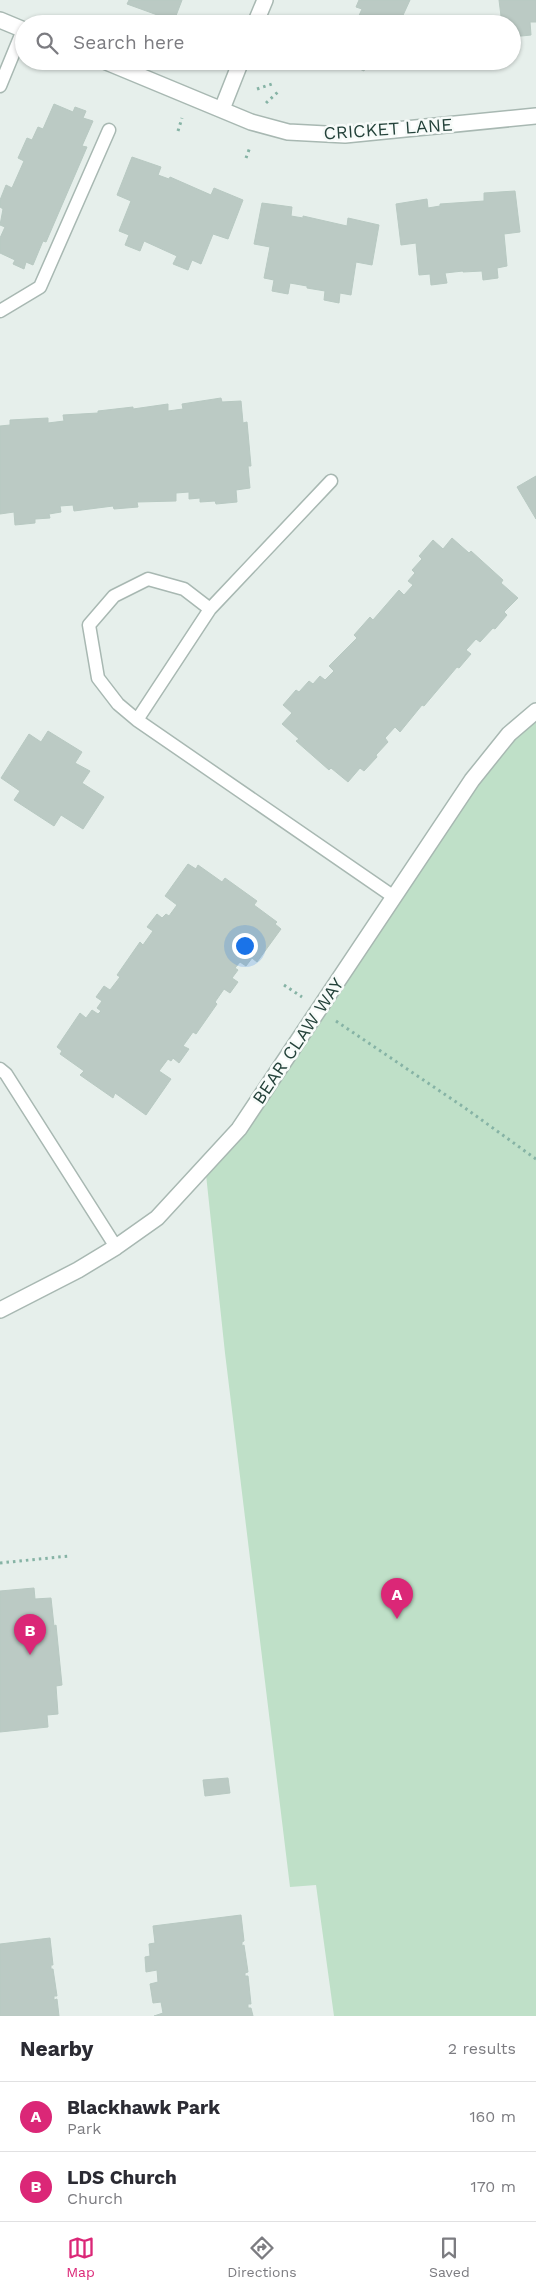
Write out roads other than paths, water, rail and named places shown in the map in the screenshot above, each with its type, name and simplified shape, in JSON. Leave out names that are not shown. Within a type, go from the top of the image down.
[{"type":"street","points":[[259,15],[265,0]]},
{"type":"street","points":[[0,20],[15,27]]},
{"type":"street","name":"CRICKET LANE","points":[[126,70],[251,122],[288,132],[345,135],[536,116]]},
{"type":"street","points":[[222,109],[237,70]]},
{"type":"street","name":"BEAR CLAW WAY","points":[[0,1310],[78,1270],[116,1247],[157,1218],[239,1129],[472,780],[509,734],[536,711]]},
{"type":"lane","points":[[0,86],[15,49]]},
{"type":"lane","points":[[0,311],[40,287],[109,130]]},
{"type":"lane","points":[[137,720],[210,609],[331,481]]},
{"type":"lane","points":[[210,609],[184,589],[148,578],[114,596],[89,625],[98,678],[118,704],[137,720],[394,897]]},
{"type":"lane","points":[[0,1069],[6,1074],[116,1247]]},
{"type":"place","name":"Blackhawk Park","points":[[397,1619]]},
{"type":"place","name":"LDS Church","points":[[30,1655]]}]
